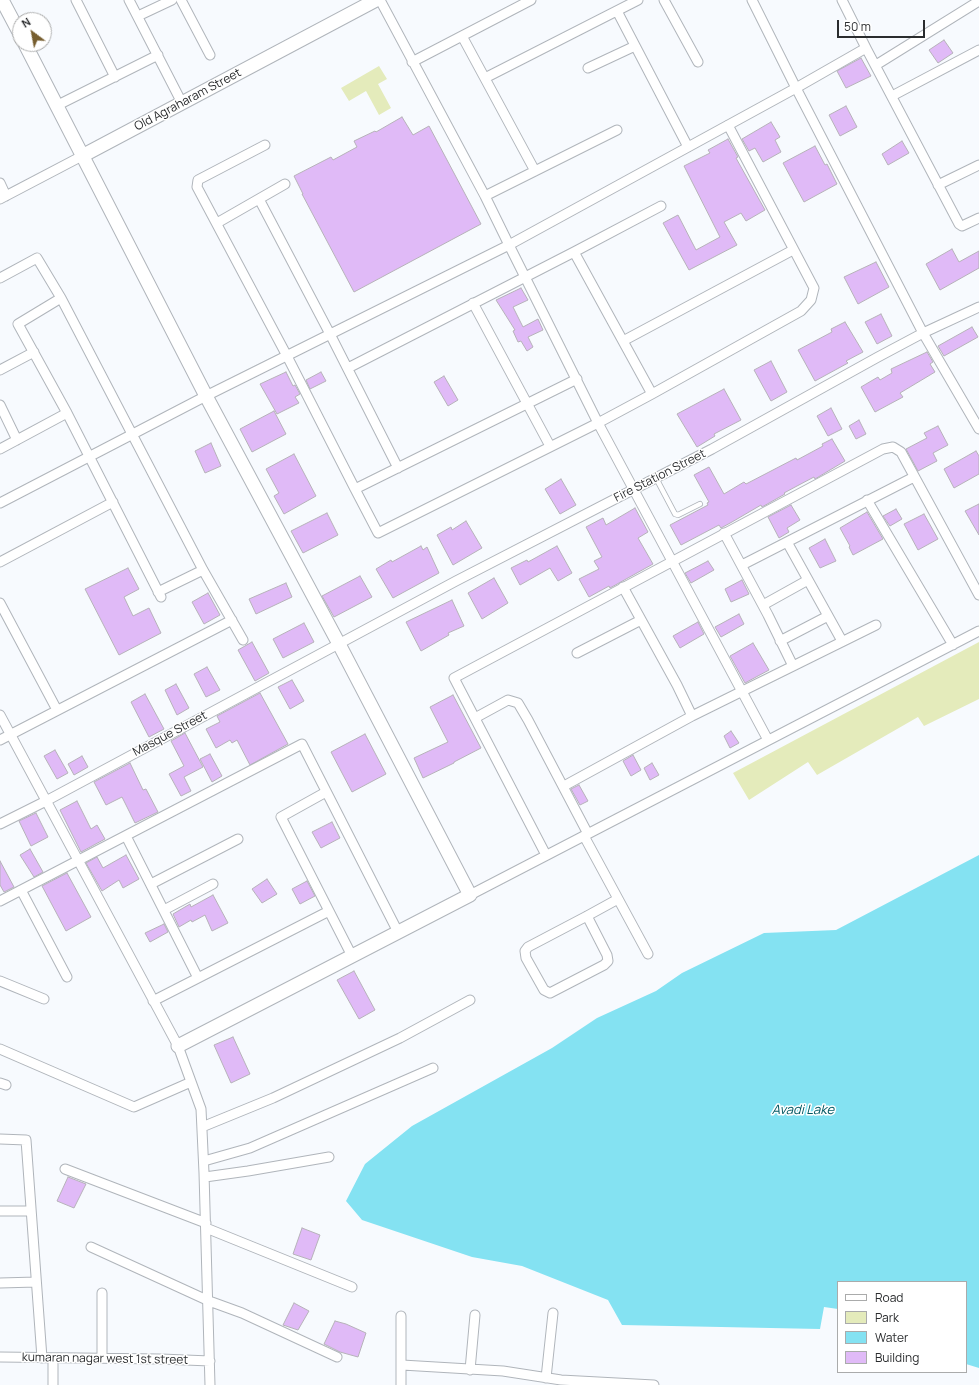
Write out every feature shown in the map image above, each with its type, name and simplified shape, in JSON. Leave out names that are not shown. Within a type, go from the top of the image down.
[{"type":"street","points":[[2,0],[12,19]]},
{"type":"street","points":[[76,0],[115,77]]},
{"type":"street","points":[[129,0],[182,103]]},
{"type":"street","points":[[138,16],[172,0]]},
{"type":"street","points":[[181,0],[210,55]]},
{"type":"street","name":"Old Agraharam Street","points":[[3,197],[376,0]]},
{"type":"street","points":[[380,0],[485,196],[598,423],[768,740]]},
{"type":"street","points":[[412,62],[531,0]]},
{"type":"street","points":[[485,78],[638,0]]},
{"type":"street","points":[[664,0],[698,62]]},
{"type":"street","points":[[752,0],[923,333],[979,429]]},
{"type":"street","points":[[842,0],[938,185],[961,226],[979,218]]},
{"type":"street","points":[[876,65],[979,1]]},
{"type":"street","points":[[617,10],[688,147]]},
{"type":"street","points":[[462,36],[535,171]]},
{"type":"street","points":[[588,68],[635,46]]},
{"type":"street","points":[[0,503],[206,396],[509,245],[796,88],[866,48]]},
{"type":"street","points":[[892,96],[979,50]]},
{"type":"street","points":[[29,52],[206,396],[339,644],[470,895]]},
{"type":"street","points":[[56,106],[158,55]]},
{"type":"street","points":[[266,144],[198,180],[196,186],[378,533],[598,423],[652,394],[801,311],[811,300],[814,288],[728,125]]},
{"type":"street","points":[[485,196],[617,130]]},
{"type":"street","points":[[938,185],[979,165]]},
{"type":"street","points":[[0,183],[3,197]]},
{"type":"street","points":[[216,223],[285,184]]},
{"type":"street","points":[[259,199],[348,368],[398,468]]},
{"type":"street","points":[[348,368],[661,206]]},
{"type":"street","points":[[623,342],[793,250]]},
{"type":"street","points":[[574,252],[652,394]]},
{"type":"street","points":[[0,278],[37,258],[61,298],[203,570],[243,640]]},
{"type":"street","points":[[61,298],[18,324],[90,456],[160,594],[203,570]]},
{"type":"street","points":[[473,303],[550,446]]},
{"type":"street","name":"Fire Station Street","points":[[339,644],[456,581],[712,449],[871,360],[923,333],[979,307]]},
{"type":"street","points":[[0,370],[34,352]]},
{"type":"street","points":[[355,490],[577,379]]},
{"type":"street","points":[[0,405],[17,440]]},
{"type":"street","points":[[0,449],[67,413]]},
{"type":"street","points":[[546,855],[454,678],[883,449],[893,447],[901,452],[979,595]]},
{"type":"street","points":[[742,565],[914,477]]},
{"type":"street","points":[[867,500],[953,644]]},
{"type":"street","points":[[0,562],[113,502]]},
{"type":"street","points":[[724,533],[763,605],[793,666]]},
{"type":"street","points":[[787,542],[842,641]]},
{"type":"street","points":[[763,605],[808,580]]},
{"type":"street","points":[[624,587],[692,716]]},
{"type":"street","points":[[0,603],[57,710]]},
{"type":"street","points":[[780,641],[828,616]]},
{"type":"street","points":[[0,740],[232,620]]},
{"type":"street","points":[[577,654],[641,620]]},
{"type":"street","points":[[564,786],[692,716],[876,625]]},
{"type":"street","points":[[178,1046],[979,631]]},
{"type":"street","name":"Masque Street","points":[[0,824],[46,801],[339,644]]},
{"type":"street","points":[[475,718],[508,700],[518,703],[564,786],[586,835],[648,954]]},
{"type":"street","points":[[0,715],[178,1046],[201,1109],[205,1177],[210,1385]]},
{"type":"street","points":[[0,901],[302,744],[398,932]]},
{"type":"street","points":[[326,792],[281,817],[352,956]]},
{"type":"street","points":[[126,836],[198,978]]},
{"type":"street","points":[[150,884],[238,839]]},
{"type":"street","points":[[164,910],[213,884]]},
{"type":"street","points":[[21,890],[68,977]]},
{"type":"street","points":[[587,916],[607,955],[608,961],[604,965],[550,993],[544,990],[526,958],[525,952],[528,947],[618,899]]},
{"type":"street","points":[[153,1000],[329,911]]},
{"type":"street","points":[[0,981],[44,999]]},
{"type":"street","points":[[202,1126],[273,1098],[400,1038],[470,1000]]},
{"type":"street","points":[[0,1049],[134,1107],[191,1082]]},
{"type":"street","points":[[204,1161],[250,1148],[433,1068]]},
{"type":"street","points":[[0,1139],[26,1140],[42,1358]]},
{"type":"street","points":[[205,1177],[329,1157]]},
{"type":"street","points":[[65,1169],[352,1287]]},
{"type":"street","points":[[0,1211],[31,1211]]},
{"type":"street","points":[[91,1247],[209,1301],[242,1313],[337,1357]]},
{"type":"street","points":[[0,1283],[36,1282]]},
{"type":"street","points":[[102,1292],[102,1358]]},
{"type":"street","points":[[546,1378],[553,1313]]},
{"type":"street","points":[[470,1370],[475,1315]]},
{"type":"street","points":[[401,1316],[401,1385]]},
{"type":"street","name":"kumaran nagar west 1st street","points":[[0,1358],[102,1358],[210,1361]]},
{"type":"street","points":[[53,1358],[53,1385]]},
{"type":"street","points":[[402,1365],[503,1371],[561,1380],[654,1385]]},
{"type":"lane","points":[[656,478],[675,514],[678,515],[700,504]]},
{"type":"green space","points":[[379,66],[387,79],[378,84],[391,108],[379,115],[366,91],[349,101],[341,88]]},
{"type":"green space","points":[[979,642],[979,699],[924,726],[918,717],[817,775],[808,762],[749,800],[733,773]]},
{"type":"water","name":"Avadi Lake","points":[[979,855],[979,1368],[967,1364],[967,1281],[837,1281],[837,1309],[824,1307],[820,1329],[622,1325],[608,1300],[522,1266],[472,1257],[362,1220],[346,1201],[365,1164],[412,1126],[552,1048],[597,1018],[656,991],[682,973],[764,933],[836,930]]},
{"type":"building","points":[[944,40],[953,53],[938,63],[929,50]]},
{"type":"building","points":[[861,58],[871,76],[846,88],[837,71]]},
{"type":"building","points":[[846,106],[857,127],[840,136],[829,115]]},
{"type":"building","points":[[402,117],[413,135],[429,126],[481,224],[354,292],[294,176],[331,157],[333,160],[357,147],[354,141],[375,131],[376,132]]},
{"type":"building","points":[[771,122],[780,137],[775,140],[781,152],[763,162],[755,148],[749,151],[742,139]]},
{"type":"building","points":[[728,139],[738,157],[736,158],[765,210],[746,221],[741,213],[724,222],[737,245],[689,270],[663,223],[678,215],[696,250],[720,237],[684,166],[710,153],[708,150]]},
{"type":"building","points":[[902,141],[909,153],[888,165],[882,154]]},
{"type":"building","points":[[815,146],[825,165],[827,164],[837,184],[804,202],[783,163]]},
{"type":"building","points":[[952,249],[959,262],[979,251],[979,268],[940,290],[926,264]]},
{"type":"building","points":[[876,262],[889,287],[858,304],[844,277]]},
{"type":"building","points":[[521,288],[528,300],[513,307],[523,327],[538,319],[543,330],[528,337],[533,347],[527,351],[521,341],[518,342],[513,331],[515,330],[496,300]]},
{"type":"building","points":[[881,314],[892,336],[877,344],[865,322]]},
{"type":"building","points":[[845,322],[863,352],[846,361],[848,363],[815,381],[798,350],[832,332],[831,329]]},
{"type":"building","points":[[972,327],[978,337],[944,356],[938,346]]},
{"type":"building","points":[[927,352],[933,362],[930,364],[935,372],[900,393],[903,397],[875,412],[861,387],[878,377],[880,380],[892,373],[891,369]]},
{"type":"building","points":[[771,361],[787,392],[771,401],[754,370]]},
{"type":"building","points":[[286,372],[293,386],[295,385],[300,394],[295,397],[299,403],[277,414],[260,384]]},
{"type":"building","points":[[321,372],[326,381],[310,389],[306,380]]},
{"type":"building","points":[[444,376],[458,400],[448,406],[434,382]]},
{"type":"building","points":[[724,389],[741,420],[714,434],[715,436],[697,447],[677,414]]},
{"type":"building","points":[[831,408],[842,429],[828,436],[817,416]]},
{"type":"building","points":[[274,411],[286,434],[252,452],[240,429]]},
{"type":"building","points":[[859,420],[866,434],[856,439],[849,426]]},
{"type":"building","points":[[938,426],[948,445],[933,453],[937,461],[918,471],[906,449],[927,438],[924,433]]},
{"type":"building","points":[[832,439],[845,461],[815,479],[814,477],[762,507],[761,505],[721,528],[719,525],[681,545],[670,525],[708,505],[707,503],[709,502],[694,475],[709,467],[724,494],[744,482],[746,484],[796,458],[797,460],[823,446],[822,444]]},
{"type":"building","points":[[211,443],[221,466],[205,473],[195,451]]},
{"type":"building","points":[[976,451],[979,456],[979,474],[954,488],[944,469]]},
{"type":"building","points":[[294,454],[316,496],[284,514],[274,496],[279,493],[266,469]]},
{"type":"building","points":[[561,479],[576,505],[560,514],[545,489]]},
{"type":"building","points":[[979,504],[979,535],[965,511]]},
{"type":"building","points":[[791,505],[800,520],[787,528],[789,532],[779,538],[768,517]]},
{"type":"building","points":[[635,508],[648,532],[638,538],[653,564],[610,588],[609,586],[589,597],[579,579],[599,569],[594,561],[602,557],[586,527],[603,518],[606,525]]},
{"type":"building","points":[[896,509],[902,519],[890,526],[883,516]]},
{"type":"building","points":[[867,512],[883,539],[853,555],[849,547],[850,546],[840,528]]},
{"type":"building","points":[[327,513],[338,535],[303,553],[291,531]]},
{"type":"building","points":[[924,514],[938,539],[918,550],[904,524]]},
{"type":"building","points":[[466,521],[482,548],[453,565],[437,535],[451,527],[452,530]]},
{"type":"building","points":[[825,539],[836,561],[820,568],[809,548]]},
{"type":"building","points":[[421,546],[423,550],[427,547],[439,573],[393,598],[376,569]]},
{"type":"building","points":[[557,546],[572,573],[558,581],[550,568],[520,585],[511,568],[527,560],[528,562]]},
{"type":"building","points":[[708,561],[714,570],[691,583],[685,573]]},
{"type":"building","points":[[128,568],[139,589],[124,597],[133,616],[149,608],[161,633],[119,655],[85,589]]},
{"type":"building","points":[[360,576],[372,597],[334,617],[322,596]]},
{"type":"building","points":[[494,578],[508,603],[482,619],[468,593]]},
{"type":"building","points":[[742,580],[749,594],[731,602],[725,589]]},
{"type":"building","points":[[286,583],[292,597],[256,614],[249,599]]},
{"type":"building","points":[[208,593],[220,615],[204,624],[192,602]]},
{"type":"building","points":[[452,600],[464,626],[448,633],[449,635],[421,651],[406,622]]},
{"type":"building","points":[[739,614],[744,624],[721,637],[715,627]]},
{"type":"building","points":[[698,622],[704,634],[680,648],[673,636]]},
{"type":"building","points":[[304,623],[314,642],[283,658],[273,639]]},
{"type":"building","points":[[252,642],[269,673],[255,681],[238,650]]},
{"type":"building","points":[[753,643],[769,670],[745,683],[730,656]]},
{"type":"building","points":[[207,667],[220,690],[206,697],[194,674]]},
{"type":"building","points":[[292,680],[304,701],[290,709],[278,687]]},
{"type":"building","points":[[176,684],[189,708],[177,715],[165,690]]},
{"type":"building","points":[[260,693],[288,744],[250,765],[237,740],[232,743],[230,740],[216,748],[206,729],[220,722],[217,716]]},
{"type":"building","points":[[145,694],[164,729],[149,737],[131,702]]},
{"type":"building","points":[[453,695],[481,748],[423,778],[414,758],[448,742],[430,707]]},
{"type":"building","points":[[731,731],[739,743],[730,748],[724,736]]},
{"type":"building","points":[[185,733],[203,767],[184,777],[191,791],[181,796],[169,774],[184,766],[171,741]]},
{"type":"building","points":[[365,734],[386,774],[352,792],[331,752]]},
{"type":"building","points":[[55,750],[68,773],[57,779],[44,756]]},
{"type":"building","points":[[210,754],[222,776],[212,782],[200,759]]},
{"type":"building","points":[[633,755],[641,770],[631,776],[623,761]]},
{"type":"building","points":[[82,756],[88,767],[74,775],[68,764]]},
{"type":"building","points":[[130,763],[143,790],[146,789],[158,812],[135,823],[122,797],[106,805],[94,782]]},
{"type":"building","points":[[652,763],[659,775],[650,780],[644,768]]},
{"type":"building","points":[[579,785],[588,801],[580,805],[571,789]]},
{"type":"building","points":[[77,801],[91,829],[97,825],[105,839],[81,852],[60,810]]},
{"type":"building","points":[[36,813],[48,837],[31,846],[19,821]]},
{"type":"building","points":[[332,822],[340,838],[321,848],[312,832]]},
{"type":"building","points":[[30,849],[43,872],[34,877],[20,855]]},
{"type":"building","points":[[126,855],[139,879],[123,888],[119,880],[102,891],[86,863],[97,857],[103,868]]},
{"type":"building","points":[[0,861],[14,887],[4,892],[0,885]]},
{"type":"building","points":[[67,873],[91,917],[66,931],[42,886]]},
{"type":"building","points":[[267,879],[277,894],[262,903],[252,889]]},
{"type":"building","points":[[307,881],[315,896],[300,904],[292,889]]},
{"type":"building","points":[[213,895],[228,923],[212,931],[205,915],[192,922],[191,920],[179,927],[173,914],[190,904],[191,907]]},
{"type":"building","points":[[164,924],[168,932],[150,942],[145,933]]},
{"type":"building","points":[[354,971],[375,1010],[359,1019],[337,980]]},
{"type":"building","points":[[233,1037],[250,1074],[231,1083],[214,1045]]},
{"type":"building","points":[[68,1177],[86,1184],[74,1208],[57,1201]]},
{"type":"building","points":[[302,1228],[320,1235],[311,1260],[293,1254]]},
{"type":"building","points":[[294,1303],[309,1311],[298,1330],[283,1325]]},
{"type":"building","points":[[335,1321],[366,1333],[358,1357],[340,1352],[324,1344]]}]
